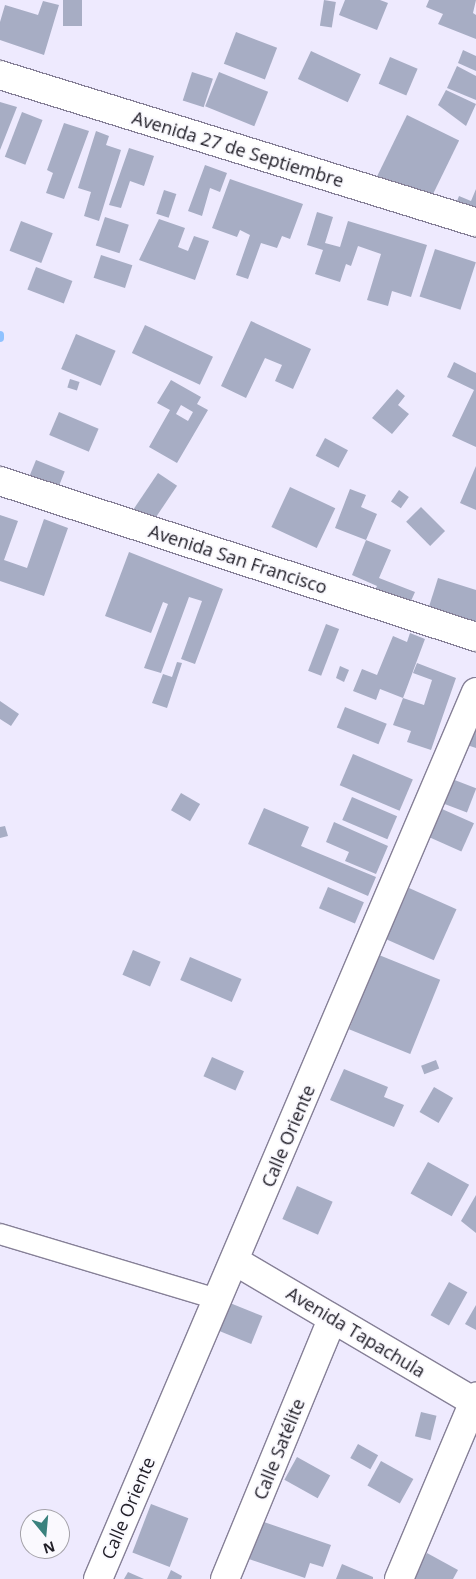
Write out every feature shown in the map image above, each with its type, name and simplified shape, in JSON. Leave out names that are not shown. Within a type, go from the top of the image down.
[{"type":"street","name":"Avenida 27 de Septiembre","points":[[0,76],[476,222]]},
{"type":"street","name":"Avenida San Francisco","points":[[3,489],[476,637]]},
{"type":"street","name":"Calle Oriente","points":[[98,1579],[217,1299],[235,1262],[476,692]]},
{"type":"street","points":[[0,1234],[217,1299]]},
{"type":"street","name":"Avenida Tapachula","points":[[235,1262],[475,1401]]},
{"type":"street","name":"Calle Satélite","points":[[225,1579],[332,1319]]},
{"type":"street","points":[[399,1579],[475,1401]]},
{"type":"building","points":[[63,0],[82,0],[82,26],[63,26]]},
{"type":"building","points":[[324,0],[336,2],[332,28],[320,26]]},
{"type":"building","points":[[345,0],[380,0],[388,3],[377,30],[339,15]]},
{"type":"building","points":[[429,0],[476,0],[473,13],[476,15],[476,39],[438,24],[443,14],[426,7]]},
{"type":"building","points":[[43,1],[59,5],[44,55],[0,40],[0,22],[5,5],[38,15]]},
{"type":"building","points":[[236,32],[277,48],[265,80],[224,64]]},
{"type":"building","points":[[463,50],[476,56],[476,71],[458,63]]},
{"type":"building","points":[[311,51],[361,74],[348,102],[298,79]]},
{"type":"building","points":[[390,57],[418,69],[406,95],[379,84]]},
{"type":"building","points":[[457,66],[476,76],[476,100],[447,88]]},
{"type":"building","points":[[192,72],[213,79],[204,107],[183,101]]},
{"type":"building","points":[[219,72],[268,92],[254,126],[205,106]]},
{"type":"building","points":[[446,90],[476,104],[466,126],[438,105]]},
{"type":"building","points":[[0,102],[17,107],[0,150]]},
{"type":"building","points":[[22,112],[43,120],[25,165],[5,157]]},
{"type":"building","points":[[407,115],[459,140],[428,205],[375,180]]},
{"type":"building","points":[[64,123],[89,131],[64,199],[46,193],[53,173],[47,170]]},
{"type":"building","points":[[96,131],[109,136],[106,145],[121,150],[99,221],[84,216],[91,192],[78,188]]},
{"type":"building","points":[[129,148],[154,156],[144,186],[130,181],[121,208],[109,205]]},
{"type":"building","points":[[205,165],[227,173],[220,192],[210,188],[202,216],[188,211]]},
{"type":"building","points":[[230,179],[303,204],[290,239],[282,236],[277,248],[261,243],[248,279],[236,275],[250,235],[240,230],[237,237],[212,228]]},
{"type":"building","points":[[476,189],[476,220],[453,211],[459,196],[471,201]]},
{"type":"building","points":[[164,190],[176,194],[169,218],[156,214]]},
{"type":"building","points":[[317,212],[333,217],[325,243],[340,247],[348,221],[427,245],[411,297],[392,291],[388,306],[367,300],[381,254],[358,246],[351,266],[346,264],[340,282],[315,274],[323,250],[307,245]]},
{"type":"building","points":[[105,217],[129,225],[120,253],[96,246]]},
{"type":"building","points":[[159,219],[185,228],[178,247],[188,251],[194,236],[209,241],[195,280],[139,260]]},
{"type":"building","points":[[21,221],[53,233],[41,263],[10,251]]},
{"type":"building","points":[[435,249],[476,262],[460,310],[420,297]]},
{"type":"building","points":[[101,255],[132,265],[125,288],[94,278]]},
{"type":"building","points":[[36,267],[72,281],[64,303],[27,289]]},
{"type":"building","points":[[251,321],[311,349],[293,389],[275,381],[282,365],[265,358],[246,398],[221,386]]},
{"type":"building","points":[[145,325],[213,357],[200,385],[132,353]]},
{"type":"building","points":[[76,334],[116,351],[101,386],[61,369]]},
{"type":"building","points":[[454,362],[476,373],[476,447],[452,436],[474,390],[447,377]]},
{"type":"building","points":[[70,379],[80,382],[77,391],[67,388]]},
{"type":"building","points":[[171,380],[201,397],[197,404],[208,410],[177,463],[149,447],[170,410],[157,403]],"holes":[[[181,405],[193,412],[188,421],[176,414]]]},
{"type":"building","points":[[397,389],[405,396],[398,405],[409,414],[392,434],[372,418]]},
{"type":"building","points":[[59,412],[99,429],[89,452],[49,435]]},
{"type":"building","points":[[325,438],[348,450],[339,468],[316,456]]},
{"type":"building","points":[[36,460],[65,472],[55,497],[26,485]]},
{"type":"building","points":[[476,466],[476,510],[460,503]]},
{"type":"building","points":[[158,473],[177,486],[149,527],[130,514]]},
{"type":"building","points":[[290,487],[335,508],[317,548],[271,527]]},
{"type":"building","points":[[350,489],[366,495],[361,507],[377,514],[366,540],[335,528]]},
{"type":"building","points":[[399,490],[409,497],[401,508],[391,501]]},
{"type":"building","points":[[421,507],[445,531],[430,546],[406,522]]},
{"type":"building","points":[[0,515],[18,521],[4,560],[27,568],[44,519],[68,528],[44,596],[0,581]]},
{"type":"building","points":[[366,540],[391,550],[379,578],[415,592],[407,610],[372,596],[377,586],[352,575]]},
{"type":"building","points":[[129,552],[223,589],[195,664],[181,659],[202,601],[189,597],[161,673],[144,668],[168,604],[163,602],[151,633],[105,616]]},
{"type":"building","points":[[438,578],[476,590],[476,628],[427,613]]},
{"type":"building","points":[[326,624],[339,629],[321,676],[308,671]]},
{"type":"building","points":[[410,633],[425,639],[403,698],[380,689],[376,700],[353,691],[362,669],[377,675],[393,636],[407,642]]},
{"type":"building","points":[[177,662],[182,663],[167,708],[152,703],[163,674],[172,677]]},
{"type":"building","points":[[417,663],[456,678],[431,750],[407,742],[411,731],[393,725],[403,698],[424,705],[432,680],[413,673]]},
{"type":"building","points":[[340,666],[349,670],[344,682],[336,678]]},
{"type":"building","points":[[0,701],[19,714],[11,726],[0,719]]},
{"type":"building","points":[[345,707],[387,724],[378,744],[337,727]]},
{"type":"building","points":[[476,722],[476,748],[467,745]]},
{"type":"building","points":[[353,754],[413,779],[400,811],[340,785]]},
{"type":"building","points":[[452,779],[476,788],[467,813],[443,803]]},
{"type":"building","points":[[181,793],[200,804],[190,821],[171,810]]},
{"type":"building","points":[[352,797],[397,816],[387,839],[342,820]]},
{"type":"building","points":[[264,808],[309,827],[301,846],[376,877],[368,896],[248,844]]},
{"type":"building","points":[[442,809],[474,823],[461,852],[429,837]]},
{"type":"building","points":[[334,822],[388,846],[376,874],[345,861],[349,852],[326,842]]},
{"type":"building","points":[[5,826],[8,836],[0,838],[0,827]]},
{"type":"building","points":[[328,887],[364,902],[355,923],[319,908]]},
{"type":"building","points":[[409,888],[457,909],[434,960],[386,939]]},
{"type":"building","points":[[133,950],[161,962],[150,987],[122,975]]},
{"type":"building","points":[[379,955],[440,980],[410,1054],[349,1029]]},
{"type":"building","points":[[190,957],[242,979],[232,1002],[180,980]]},
{"type":"building","points":[[212,1057],[244,1071],[235,1090],[203,1076]]},
{"type":"building","points":[[436,1060],[439,1068],[424,1074],[421,1066]]},
{"type":"building","points":[[344,1069],[388,1087],[384,1097],[404,1105],[394,1127],[330,1100]]},
{"type":"building","points":[[434,1087],[453,1098],[439,1123],[419,1112]]},
{"type":"building","points":[[428,1162],[469,1185],[452,1216],[411,1193]]},
{"type":"building","points":[[297,1186],[333,1202],[318,1235],[282,1219]]},
{"type":"building","points":[[476,1195],[476,1233],[461,1221]]},
{"type":"building","points":[[449,1282],[467,1292],[449,1325],[431,1315]]},
{"type":"building","points":[[230,1303],[262,1316],[251,1344],[219,1331]]},
{"type":"building","points":[[476,1305],[476,1330],[465,1324]]},
{"type":"building","points":[[421,1412],[437,1416],[430,1440],[415,1436]]},
{"type":"building","points":[[358,1444],[378,1455],[370,1469],[350,1458]]},
{"type":"building","points":[[297,1457],[330,1475],[318,1498],[284,1480]]},
{"type":"building","points":[[381,1461],[413,1479],[400,1503],[367,1485]]},
{"type":"building","points":[[151,1504],[188,1518],[170,1567],[132,1553]]},
{"type":"building","points":[[261,1521],[331,1545],[323,1567],[310,1563],[305,1578],[249,1559]]},
{"type":"building","points":[[427,1553],[458,1570],[453,1579],[412,1579]]},
{"type":"building","points":[[342,1564],[373,1577],[373,1579],[336,1579]]},
{"type":"building","points":[[171,1570],[182,1576],[181,1579],[167,1579]]},
{"type":"building","points":[[128,1572],[144,1579],[124,1579]]}]
